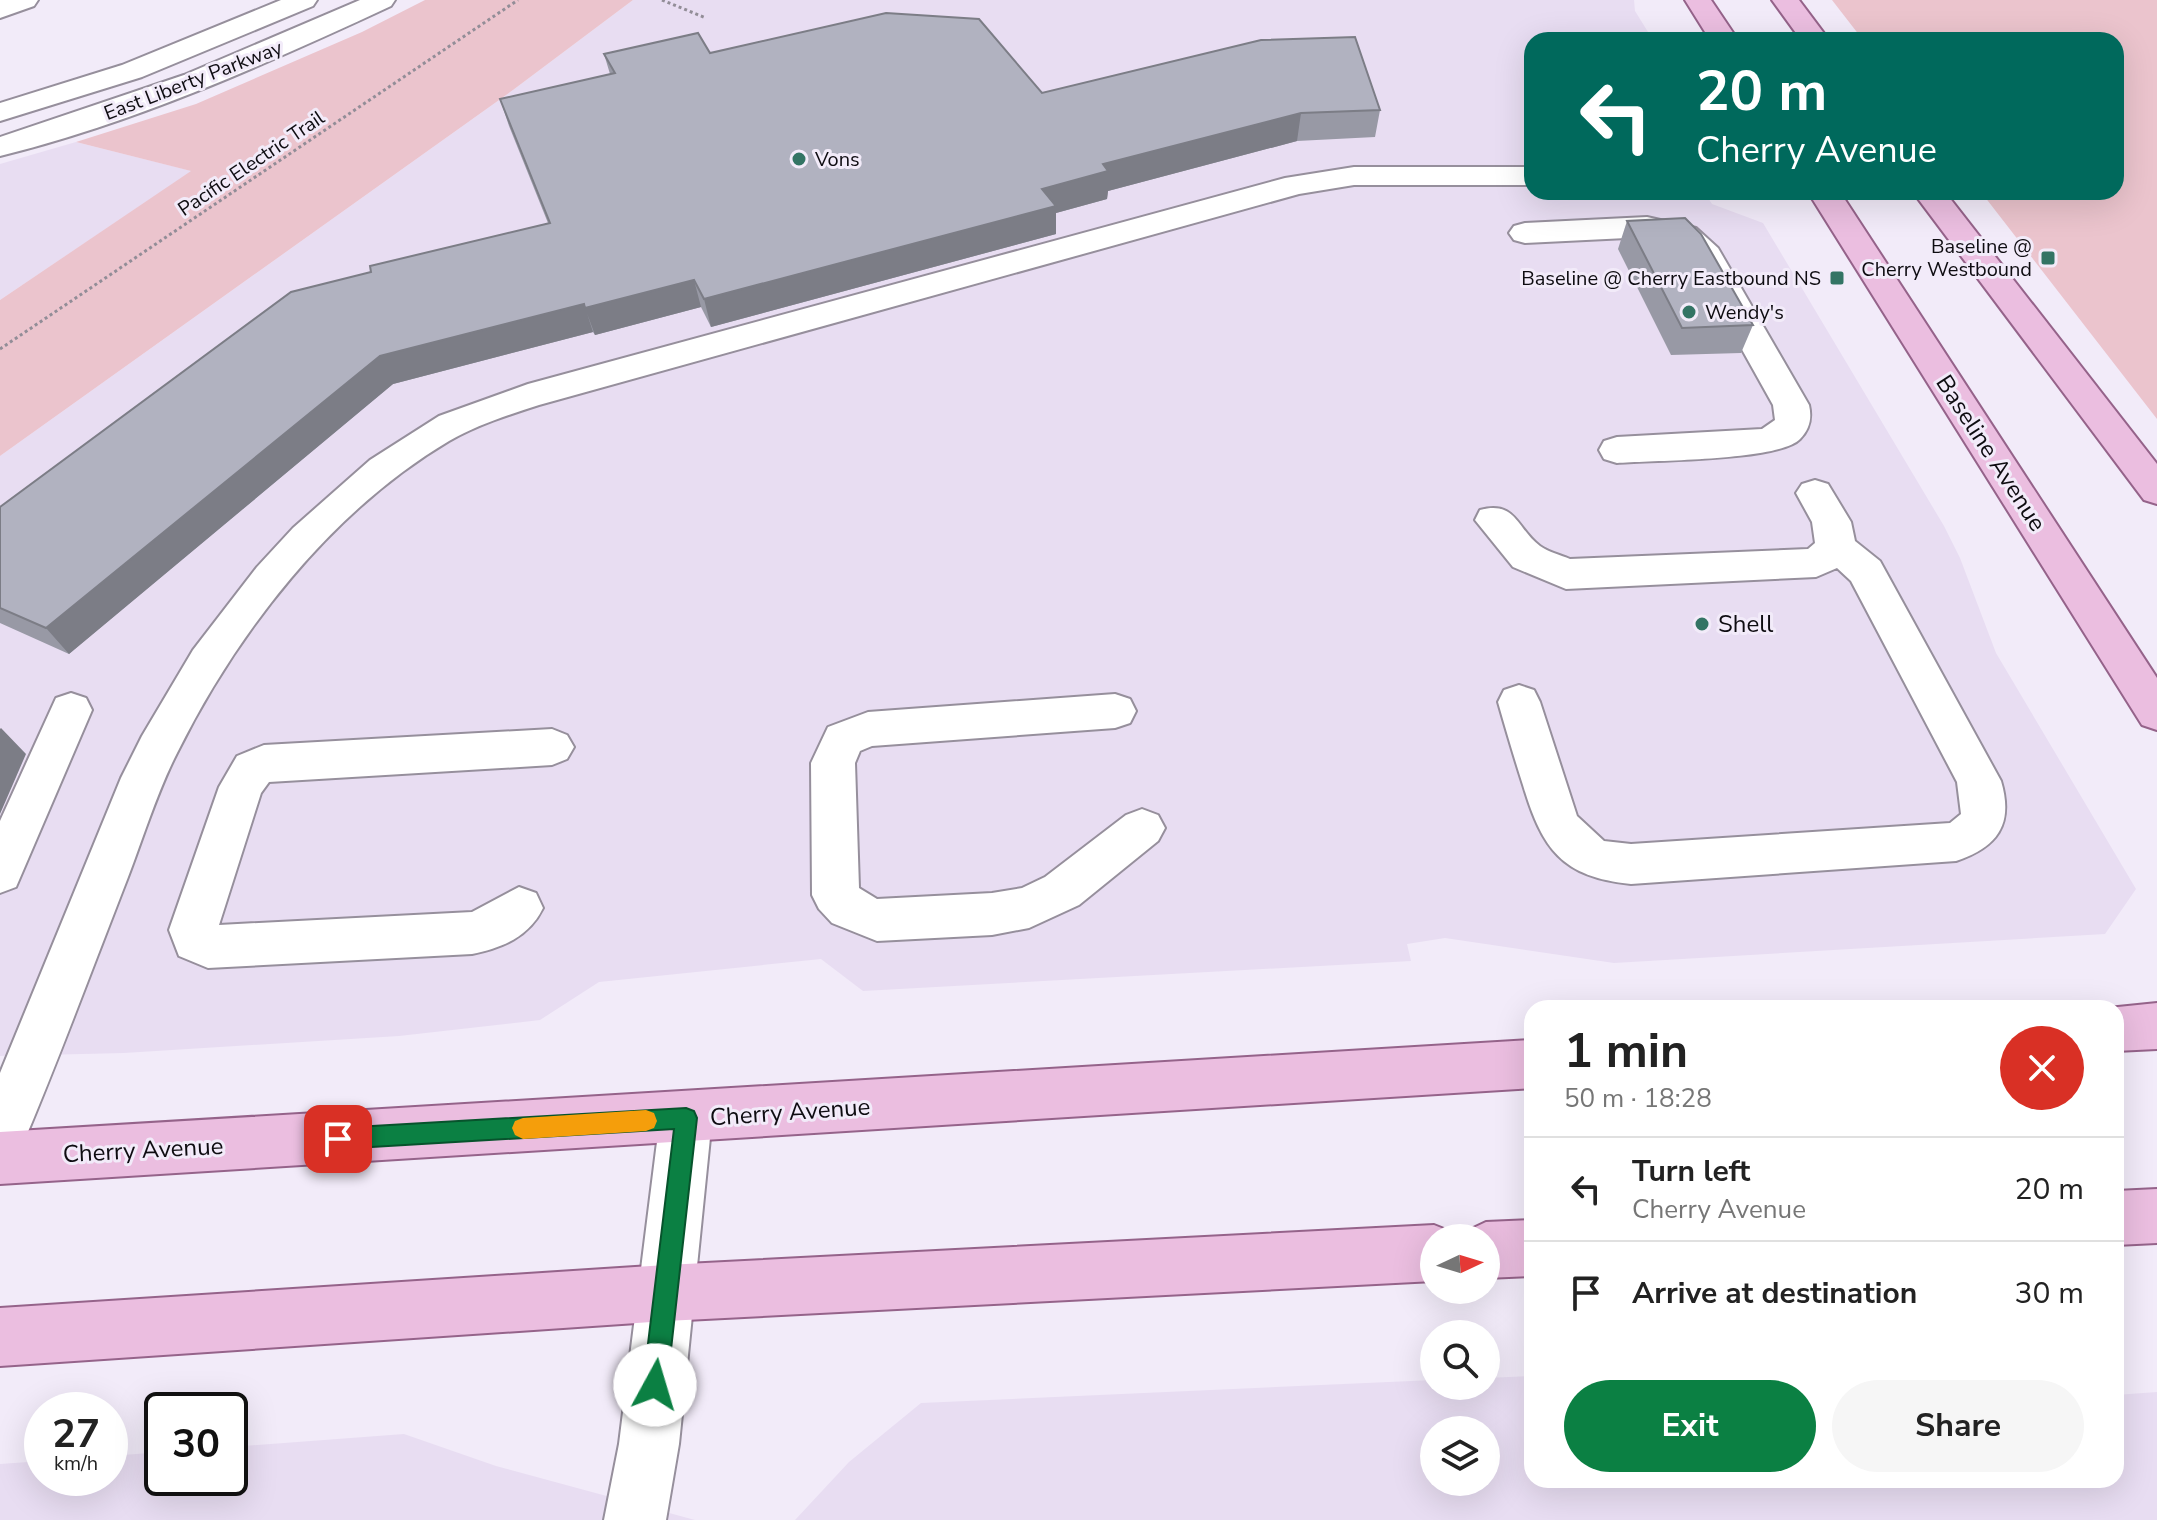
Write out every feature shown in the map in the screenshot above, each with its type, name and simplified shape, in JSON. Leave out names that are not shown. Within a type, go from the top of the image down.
[{"type":"main road","points":[[1698,0],[1719,32]]},
{"type":"main road","points":[[1785,0],[1809,32]]},
{"type":"main road","name":"Baseline Avenue","points":[[1829,200],[2157,713]]},
{"type":"main road","points":[[1935,200],[2157,491]]},
{"type":"main road","points":[[2124,1028],[2157,1026]]},
{"type":"main road","name":"Cherry Avenue","points":[[0,1158],[1524,1065]]},
{"type":"main road","points":[[2124,1218],[2157,1216]]},
{"type":"main road","points":[[1500,1249],[1524,1248]]},
{"type":"main road","points":[[0,1337],[666,1293],[1420,1254]]},
{"type":"street","points":[[0,10],[25,0]]},
{"type":"street","name":"East Liberty Parkway","points":[[0,112],[132,71],[304,0]]},
{"type":"street","name":"East Liberty Parkway","points":[[0,147],[131,105],[217,72],[300,39],[382,0]]},
{"type":"street","points":[[0,1135],[156,749],[193,684],[264,587],[313,533],[350,496],[425,439],[463,419],[541,392],[1296,185],[1354,176],[1517,176]]},
{"type":"street","points":[[1525,233],[1647,227],[1685,235],[1706,255],[1791,405],[1795,418],[1790,429],[1779,437],[1764,441],[1617,450]]},
{"type":"street","points":[[1494,520],[1527,557],[1566,574],[1816,563],[1835,548],[1837,537],[1815,493]]},
{"type":"street","points":[[1519,702],[1557,823],[1566,839],[1582,853],[1604,862],[1631,864],[1956,842],[1974,834],[1984,819],[1985,800],[1979,781],[1866,571],[1857,561],[1835,548]]},
{"type":"street","points":[[0,873],[71,710]]},
{"type":"street","points":[[1115,711],[868,729],[843,739],[833,763],[836,895],[844,906],[858,915],[877,920],[1012,911],[1062,891],[1142,828]]},
{"type":"street","points":[[519,908],[491,929],[426,936],[216,947],[196,941],[193,930],[241,787],[253,769],[264,763],[552,747]]},
{"type":"street","points":[[635,1520],[649,1444],[686,1118]]},
{"type":"path","name":"Pacific Electric Trail","points":[[0,349],[518,0]]},
{"type":"path","points":[[662,0],[706,18]]},
{"type":"shaded area","points":[[425,0],[633,0],[513,90],[0,456],[0,300],[191,171],[76,142],[196,104],[362,32]]},
{"type":"shaded area","points":[[633,0],[1634,0],[1635,11],[1648,32],[1524,32],[1524,200],[1709,200],[1712,204],[1763,223],[1944,526],[1960,558],[1996,653],[2136,889],[2105,934],[1614,963],[1445,938],[1407,944],[1411,961],[863,991],[821,959],[599,982],[540,1020],[399,1036],[124,1053],[0,1056],[0,456],[513,90]]},
{"type":"shaded area","points":[[1832,0],[2157,0],[2157,419],[1987,200],[2124,200],[2124,32],[1857,32]]},
{"type":"shaded area","points":[[76,142],[192,171],[0,300],[0,164]]},
{"type":"shaded area","points":[[1524,1376],[1524,1488],[2124,1488],[2124,1394],[2157,1392],[2157,1520],[795,1520],[849,1462],[921,1403],[1420,1381],[1420,1400],[1500,1400],[1500,1377]]},
{"type":"shaded area","points":[[404,1434],[496,1466],[695,1520],[0,1520],[0,1464],[24,1462],[24,1496],[128,1496],[128,1455],[144,1453],[144,1496],[248,1496],[248,1446]]},
{"type":"building","points":[[886,13],[979,19],[1042,93],[1261,40],[1355,37],[1380,110],[1301,113],[1103,164],[1108,171],[1042,189],[1056,206],[704,299],[694,280],[585,308],[584,304],[380,356],[46,628],[0,608],[0,507],[291,292],[371,272],[370,266],[550,223],[500,99],[615,73],[604,54],[698,33],[710,53]]},
{"type":"building","points":[[1685,218],[1701,234],[1753,325],[1682,328],[1627,221]]},
{"type":"slow traffic","points":[[523,1128],[646,1121]]},
{"type":"place","name":"Vons","points":[[799,159]]},
{"type":"place","name":"Baseline @ Cherry Westbound","points":[[2048,258]]},
{"type":"place","name":"Baseline @ Cherry Eastbound NS","points":[[1837,278]]},
{"type":"place","name":"Wendy's","points":[[1689,312]]},
{"type":"place","name":"Shell","points":[[1702,624]]},
{"type":"route","points":[[338,1139],[686,1118],[655,1385]]}]
